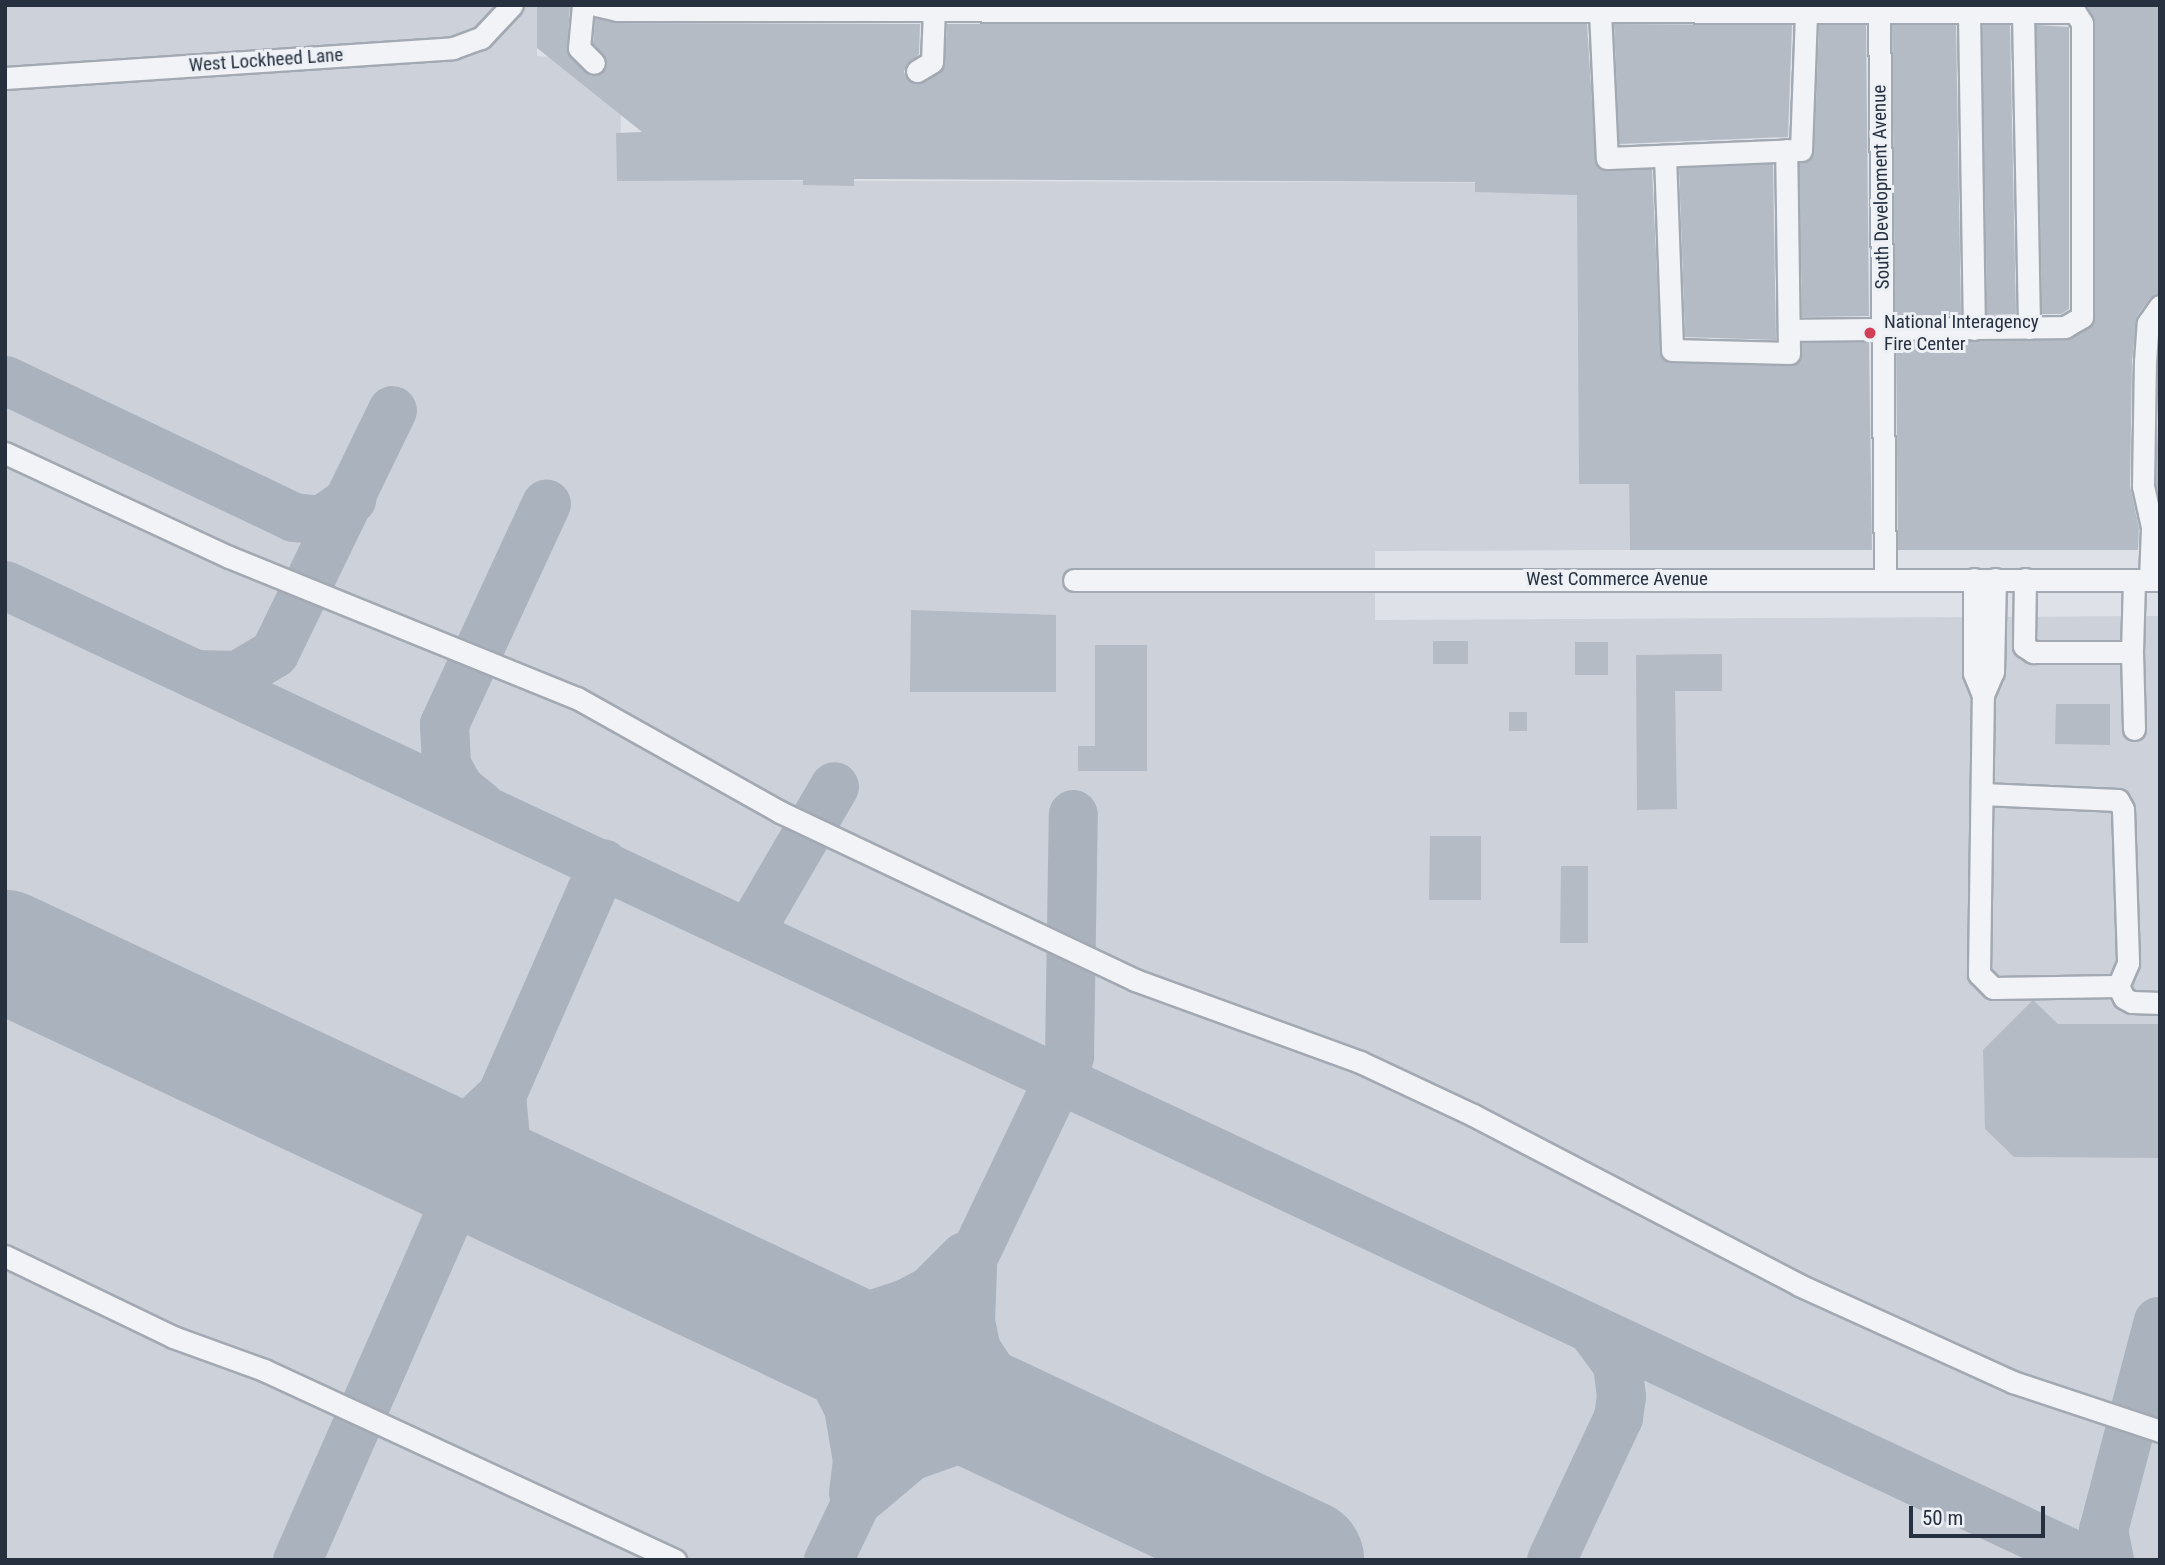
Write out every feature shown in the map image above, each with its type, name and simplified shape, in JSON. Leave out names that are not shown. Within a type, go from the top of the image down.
[{"type":"street","name":"West Lockheed Lane","points":[[5,78],[453,48],[481,38],[512,5]]},
{"type":"street","points":[[583,5],[579,48],[594,63]]},
{"type":"street","points":[[596,5],[617,10],[1237,7],[1533,8],[1797,14],[1879,10],[2075,12],[2082,23],[2084,309],[2077,322],[2065,327],[1789,330]]},
{"type":"street","points":[[917,71],[932,62],[933,8]]},
{"type":"street","points":[[1609,10],[1607,158],[1801,150],[1797,14]]},
{"type":"street","name":"South Development Avenue","points":[[1879,10],[1885,578]]},
{"type":"street","points":[[2023,12],[2029,328]]},
{"type":"street","points":[[1969,13],[1974,329]]},
{"type":"street","points":[[1665,156],[1672,349],[1789,353],[1786,150]]},
{"type":"street","points":[[2134,729],[2133,652],[2156,528],[2143,486],[2145,362],[2148,324],[2160,306]]},
{"type":"street","points":[[5,453],[229,557],[577,698],[789,816],[1135,980],[1360,1062],[1473,1115],[1657,1215],[1811,1291],[2013,1382],[2160,1431]]},
{"type":"street","points":[[1984,579],[1984,646],[1974,673],[1983,695],[1979,974],[1983,984],[1993,988],[2118,986]]},
{"type":"street","points":[[2024,646],[2025,579]]},
{"type":"street","name":"West Commerce Avenue","points":[[1074,580],[2148,580]]},
{"type":"street","points":[[1984,646],[2024,646],[2033,652],[2133,652]]},
{"type":"street","points":[[1982,793],[2118,800],[2123,809],[2128,963],[2118,986]]},
{"type":"street","points":[[2118,986],[2124,998],[2133,1002],[2160,1003]]},
{"type":"street","points":[[5,1256],[173,1337],[264,1370],[675,1560]]},
{"type":"shaded area","points":[[5,5],[537,5],[537,56],[551,57],[621,115],[620,180],[1582,183],[1579,484],[1629,484],[1630,550],[1375,551],[1375,620],[2160,616],[2160,1560],[5,1560]]},
{"type":"building","points":[[537,5],[570,5],[567,52],[591,76],[603,73],[607,66],[593,43],[595,18],[617,23],[920,24],[919,54],[904,71],[906,78],[917,84],[944,68],[947,24],[1587,24],[1596,164],[1608,171],[1652,169],[1661,357],[1672,363],[1789,366],[1801,359],[1802,343],[1869,342],[1872,550],[1630,550],[1629,484],[1579,484],[1577,195],[1475,192],[1475,182],[854,179],[854,186],[803,185],[803,180],[617,181],[616,133],[642,132],[537,48]]},
{"type":"building","points":[[2086,5],[2160,5],[2160,293],[2150,298],[2137,316],[2132,361],[2130,486],[2139,528],[2138,550],[1898,550],[1896,342],[2065,340],[2094,323],[2095,23]]},
{"type":"building","points":[[1614,24],[1792,25],[1788,137],[1619,144]]},
{"type":"building","points":[[1819,25],[1866,25],[1869,316],[1802,317],[1799,163],[1808,161],[1814,150]]},
{"type":"building","points":[[1892,25],[1956,25],[1961,315],[1895,316]]},
{"type":"building","points":[[1982,25],[2010,25],[2016,314],[1987,315]]},
{"type":"building","points":[[2036,25],[2069,27],[2069,309],[2061,314],[2042,314]]},
{"type":"building","points":[[1773,164],[1776,340],[1685,337],[1679,168]]},
{"type":"building","points":[[2160,341],[2160,501],[2156,485]]},
{"type":"building","points":[[911,610],[1056,615],[1056,692],[910,692]]},
{"type":"building","points":[[1433,641],[1468,641],[1468,664],[1433,664]]},
{"type":"building","points":[[1575,642],[1608,642],[1608,675],[1575,675]]},
{"type":"building","points":[[1095,645],[1147,645],[1147,771],[1078,771],[1078,746],[1095,746]]},
{"type":"building","points":[[1722,654],[1722,691],[1675,691],[1677,809],[1637,810],[1636,655]]},
{"type":"building","points":[[2056,704],[2110,704],[2110,745],[2055,744]]},
{"type":"building","points":[[1509,712],[1527,712],[1527,731],[1509,731]]},
{"type":"building","points":[[1430,836],[1481,836],[1481,900],[1429,900]]},
{"type":"building","points":[[1561,866],[1588,866],[1588,943],[1560,943]]},
{"type":"building","points":[[2033,1000],[2058,1024],[2160,1024],[2160,1158],[2014,1157],[1985,1129],[1983,1050]]},
{"type":"taxiway","points":[[5,380],[293,517],[321,520],[351,499]]},
{"type":"taxiway","points":[[195,674],[237,675],[274,653],[392,410]]},
{"type":"taxiway","points":[[480,805],[459,788],[446,765],[444,724],[546,503]]},
{"type":"taxiway","points":[[5,585],[2085,1560]]},
{"type":"taxiway","points":[[764,940],[757,927],[759,915],[834,786]]},
{"type":"taxiway","points":[[828,1560],[1069,1056],[1073,814]]},
{"type":"taxiway","points":[[297,1560],[603,863]]},
{"type":"taxiway","points":[[501,1095],[506,1149],[549,1206]]},
{"type":"taxiway","points":[[380,1126],[438,1134],[456,1130],[469,1125],[501,1095]]},
{"type":"taxiway","points":[[782,1315],[826,1320],[866,1316],[904,1304],[930,1290],[964,1256]]},
{"type":"taxiway","points":[[972,1267],[970,1321],[976,1349],[1019,1415],[1050,1440]]},
{"type":"taxiway","points":[[782,1315],[816,1346],[848,1407],[857,1460],[853,1493]]},
{"type":"taxiway","points":[[2109,1560],[2103,1530],[2158,1321]]},
{"type":"taxiway","points":[[1551,1560],[1618,1417],[1621,1396],[1617,1364],[1592,1330]]},
{"type":"taxiway","points":[[864,1495],[910,1456],[958,1439],[1011,1435],[1050,1440]]},
{"type":"runway","points":[[5,951],[1303,1560]]},
{"type":"place","name":"National Interagency Fire Center","points":[[1870,333]]}]
